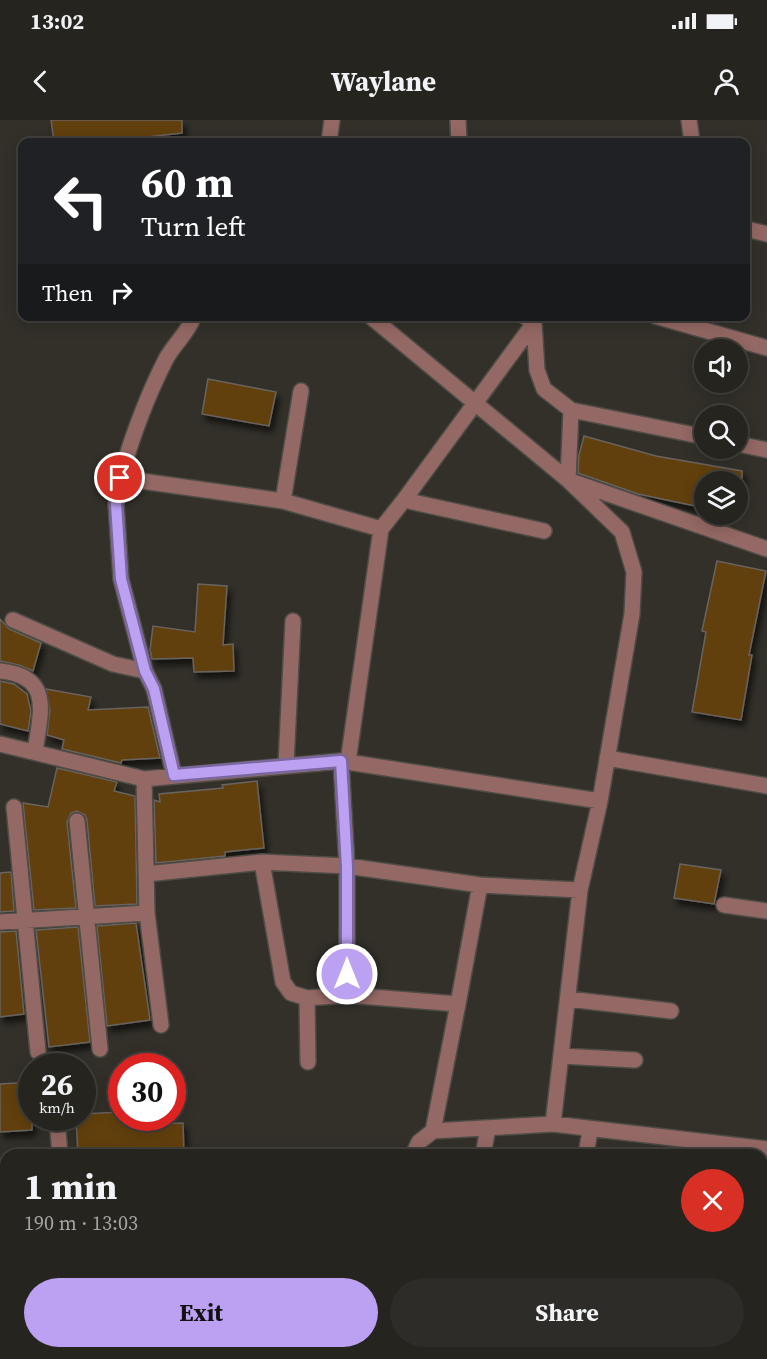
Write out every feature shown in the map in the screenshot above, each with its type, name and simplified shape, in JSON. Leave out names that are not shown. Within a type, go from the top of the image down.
[{"type":"street","points":[[330,138],[332,120]]},
{"type":"street","points":[[458,120],[459,138]]},
{"type":"street","points":[[689,120],[691,138]]},
{"type":"street","points":[[750,230],[767,234]]},
{"type":"street","points":[[174,775],[154,689],[145,671],[121,579],[116,504],[120,478],[136,424],[167,357],[189,329],[192,321]]},
{"type":"street","points":[[376,321],[568,480],[622,532],[634,572],[632,614],[608,758],[580,890],[553,1124]]},
{"type":"street","points":[[347,995],[345,762],[381,529],[474,403],[528,321]]},
{"type":"street","points":[[529,321],[537,370],[544,389],[571,410],[694,435]]},
{"type":"street","points":[[672,321],[767,348]]},
{"type":"street","points":[[283,501],[301,391]]},
{"type":"street","points":[[568,480],[571,410]]},
{"type":"street","points":[[748,446],[767,450]]},
{"type":"street","points":[[120,478],[283,501],[381,529]]},
{"type":"street","points":[[568,480],[767,549]]},
{"type":"street","points":[[404,500],[544,531]]},
{"type":"street","points":[[13,620],[113,664],[145,671]]},
{"type":"street","points":[[286,764],[293,621]]},
{"type":"street","points":[[0,671],[31,682],[40,692],[41,703],[35,752]]},
{"type":"street","points":[[0,744],[144,779],[286,764],[345,762],[600,801]]},
{"type":"street","points":[[608,758],[767,786]]},
{"type":"street","points":[[144,779],[147,913],[161,1025]]},
{"type":"street","points":[[14,807],[38,1052]]},
{"type":"street","points":[[77,821],[100,1049]]},
{"type":"street","points":[[146,874],[262,862],[347,867],[480,885],[580,890]]},
{"type":"street","points":[[262,862],[283,982],[291,993],[308,998],[347,995],[458,1004]]},
{"type":"street","points":[[433,1131],[480,885]]},
{"type":"street","points":[[724,905],[767,911]]},
{"type":"street","points":[[0,922],[147,913]]},
{"type":"street","points":[[308,998],[308,1062]]},
{"type":"street","points":[[568,999],[671,1011]]},
{"type":"street","points":[[561,1056],[635,1060]]},
{"type":"street","points":[[416,1149],[419,1142],[433,1131],[553,1124],[693,1148],[767,1149]]},
{"type":"street","points":[[484,1149],[488,1128]]},
{"type":"street","points":[[587,1149],[590,1130]]},
{"type":"street","points":[[58,1131],[60,1149]]},
{"type":"building","points":[[51,120],[182,120],[182,133],[138,138],[53,138]]},
{"type":"building","points":[[208,379],[276,392],[269,426],[202,414]]},
{"type":"building","points":[[584,436],[656,456],[742,471],[694,471],[694,506],[638,494],[578,473],[579,455]]},
{"type":"building","points":[[717,561],[766,571],[749,655],[752,655],[741,720],[692,712],[706,632],[702,631]]},
{"type":"building","points":[[198,584],[227,586],[223,645],[233,644],[234,671],[194,672],[193,658],[152,659],[150,650],[153,626],[195,632]]},
{"type":"building","points":[[0,619],[9,629],[41,643],[33,671],[0,661]]},
{"type":"building","points":[[0,681],[14,684],[27,694],[31,711],[28,731],[0,724]]},
{"type":"building","points":[[46,689],[91,697],[88,710],[148,707],[160,758],[122,760],[121,763],[62,749],[64,740],[47,735],[50,710]]},
{"type":"building","points":[[57,768],[117,782],[114,791],[135,796],[137,904],[95,906],[87,820],[85,815],[77,811],[71,813],[67,822],[76,908],[34,910],[23,803],[48,807]]},
{"type":"building","points":[[257,781],[264,848],[225,852],[225,856],[156,863],[154,800],[160,802],[159,794],[223,788],[222,785]]},
{"type":"building","points":[[680,864],[721,870],[714,904],[674,898]]},
{"type":"building","points":[[11,872],[14,911],[0,912],[0,873]]},
{"type":"building","points":[[136,923],[150,1020],[107,1026],[97,926]]},
{"type":"building","points":[[78,927],[90,1042],[49,1047],[36,930]]},
{"type":"building","points":[[16,931],[24,1014],[0,1017],[0,932]]},
{"type":"building","points":[[18,1083],[18,1131],[0,1132],[0,1084]]},
{"type":"building","points":[[96,1113],[108,1113],[108,1131],[183,1131],[184,1149],[78,1149],[77,1131],[96,1131]]},
{"type":"route","points":[[120,478],[116,504],[121,579],[145,671],[154,689],[174,775],[341,761],[347,867],[347,974]]}]
